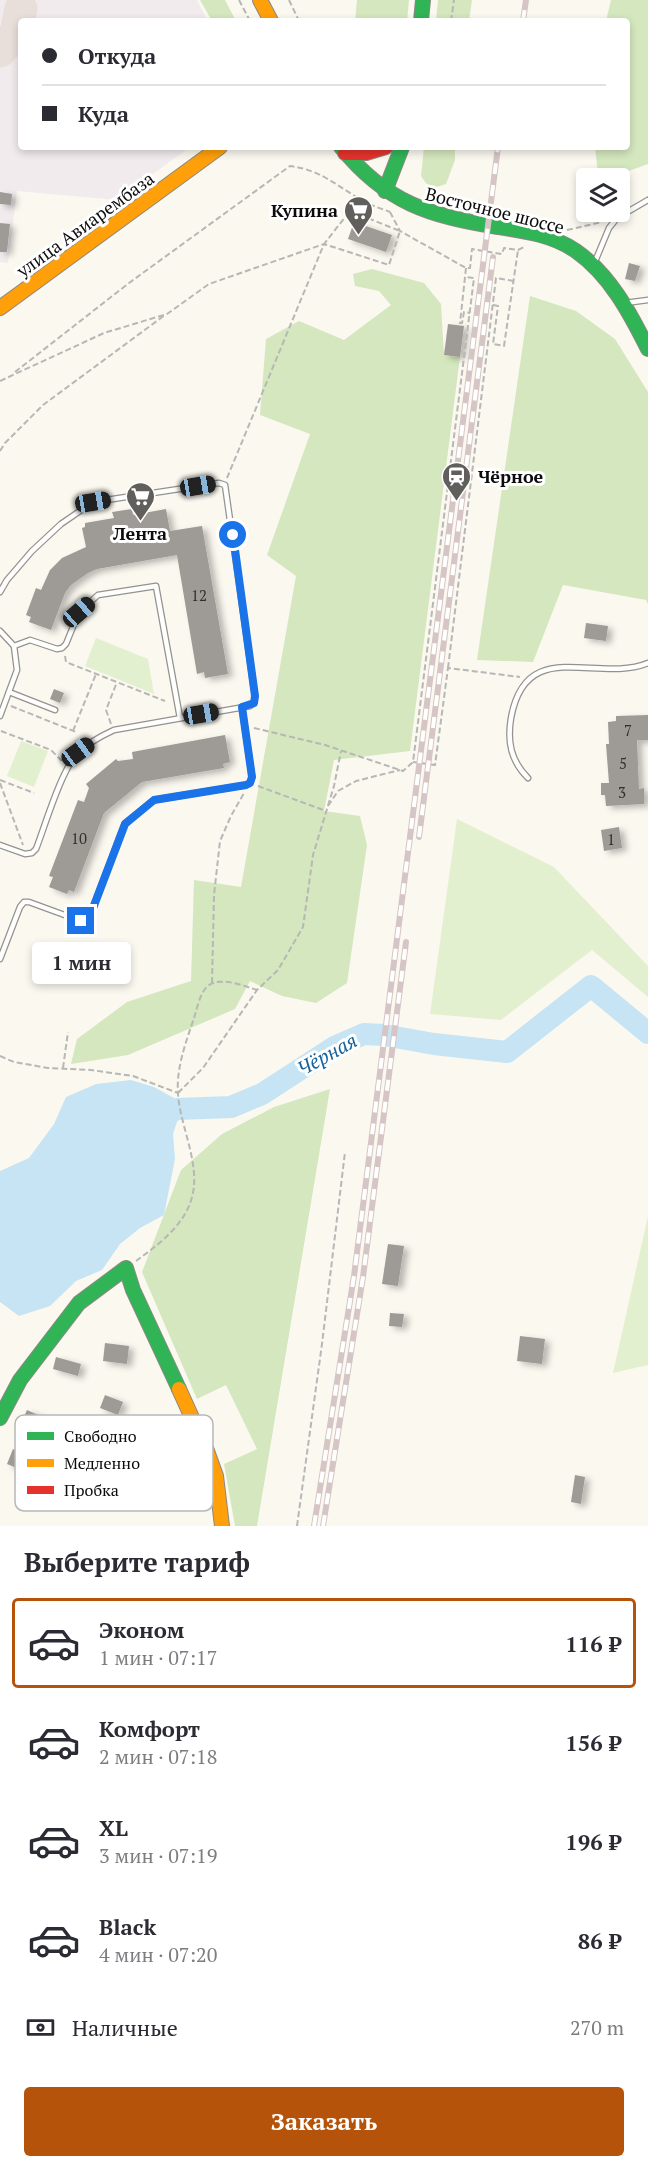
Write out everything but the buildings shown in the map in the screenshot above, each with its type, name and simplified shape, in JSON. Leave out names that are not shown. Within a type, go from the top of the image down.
[{"type":"street","points":[[260,0],[269,18]]},
{"type":"street","points":[[421,18],[423,0]]},
{"type":"street","name":"улица Авиарембаза","points":[[0,308],[216,150]]},
{"type":"street","points":[[343,150],[358,154],[381,150]]},
{"type":"street","name":"Восточное шоссе","points":[[343,150],[358,168],[385,191],[406,204],[434,215],[520,231],[559,242],[582,256],[593,266],[622,304],[638,328],[648,349]]},
{"type":"street","points":[[385,191],[401,150]]},
{"type":"street","points":[[0,1419],[20,1380],[79,1304],[126,1268],[133,1290],[190,1415]]},
{"type":"street","points":[[213,1468],[222,1526]]},
{"type":"lane","points":[[630,210],[648,200]]},
{"type":"lane","points":[[593,266],[614,222]]},
{"type":"lane","points":[[622,304],[648,300]]},
{"type":"lane","points":[[0,592],[7,580],[32,551],[61,524],[93,502],[219,483],[225,484],[255,696],[254,703],[242,707],[114,730],[99,737],[78,752],[68,767],[36,849],[26,854],[0,845]]},
{"type":"lane","points":[[14,646],[30,640],[57,649],[62,648],[66,644],[79,612],[98,595],[156,586],[180,718]]},
{"type":"lane","points":[[0,631],[14,646],[17,670],[0,716]]},
{"type":"lane","points":[[528,778],[514,761],[510,739],[514,706],[522,689],[536,674],[556,667],[608,670],[639,667],[648,663]]},
{"type":"lane","points":[[9,692],[55,710]]},
{"type":"lane","points":[[0,959],[24,902],[81,921],[90,916],[125,824],[154,800],[250,783],[252,777],[242,707]]},
{"type":"path","points":[[239,0],[248,18]]},
{"type":"path","points":[[289,0],[298,18]]},
{"type":"path","points":[[451,18],[454,0]]},
{"type":"path","points":[[0,381],[129,283],[241,204],[290,166],[307,168],[367,203],[390,212]]},
{"type":"path","points":[[0,451],[5,443],[43,405],[209,284],[324,244],[389,265],[400,231],[390,212],[385,191]]},
{"type":"path","points":[[225,484],[324,244],[350,211],[400,231],[466,268]]},
{"type":"path","points":[[564,231],[601,222]]},
{"type":"path","points":[[466,268],[470,268],[472,249],[502,254],[504,248],[518,249],[529,244]]},
{"type":"path","points":[[493,305],[498,306],[493,344],[504,346],[518,249]]},
{"type":"path","points":[[466,268],[460,323],[462,323],[464,312],[470,313]]},
{"type":"path","points":[[325,812],[338,791],[356,781],[403,771],[413,762],[474,278],[465,277]]},
{"type":"path","points":[[413,762],[435,765],[496,279],[514,281]]},
{"type":"path","points":[[10,375],[104,333],[167,314]]},
{"type":"path","points":[[62,648],[66,662],[165,701]]},
{"type":"path","points":[[448,668],[532,678]]},
{"type":"path","points":[[11,706],[74,731],[96,674]]},
{"type":"path","points":[[114,730],[107,718],[106,710],[117,682]]},
{"type":"path","points":[[245,727],[282,734],[400,770]]},
{"type":"path","points":[[1,731],[51,750],[68,767]]},
{"type":"path","points":[[178,1093],[203,1068],[257,990],[278,970],[303,927],[313,855],[334,786],[341,751]]},
{"type":"path","points":[[0,782],[26,854]]},
{"type":"path","points":[[0,782],[34,793]]},
{"type":"path","points":[[212,983],[214,896],[220,841],[250,783],[325,812]]},
{"type":"path","points":[[126,1268],[152,1249],[180,1223],[192,1197],[194,1168],[178,1093],[182,1054],[201,998],[206,988],[212,983],[231,983],[257,990]]},
{"type":"path","points":[[62,1069],[69,1032]]},
{"type":"path","points":[[0,1056],[26,1064],[133,1076],[178,1093]]},
{"type":"path","points":[[297,1526],[345,1152]]},
{"type":"shaded area","points":[[0,0],[197,0],[206,18],[18,18],[18,150],[186,150],[117,200],[17,191],[8,263],[0,262]]},
{"type":"green space","points":[[200,0],[225,0],[234,18],[210,18]]},
{"type":"green space","points":[[357,0],[409,0],[407,18],[355,18]]},
{"type":"green space","points":[[438,0],[472,0],[469,18],[436,18]]},
{"type":"green space","points":[[611,0],[648,0],[648,164],[630,170],[630,168],[597,168],[595,150],[630,150],[630,18],[607,18]]},
{"type":"green space","points":[[424,150],[455,150],[455,160],[446,184],[430,189],[421,176]]},
{"type":"green space","points":[[372,269],[424,283],[441,304],[444,355],[460,357],[410,751],[334,760],[324,811],[360,816],[367,845],[347,983],[316,1003],[282,996],[250,981],[235,1009],[128,1055],[71,1064],[77,1039],[127,1002],[191,981],[194,880],[241,887],[296,576],[267,555],[310,434],[260,415],[266,339],[299,321],[344,340],[391,305],[379,291],[355,286],[353,274]]},
{"type":"green space","points":[[530,296],[576,311],[615,339],[648,392],[648,604],[646,600],[563,585],[533,662],[477,660]]},
{"type":"green space","points":[[96,638],[148,659],[154,694],[85,666]]},
{"type":"green space","points":[[21,741],[48,751],[34,787],[7,776]]},
{"type":"green space","points":[[457,819],[554,867],[648,966],[648,997],[592,950],[501,1020],[430,1014]]},
{"type":"green space","points":[[330,1089],[257,1526],[235,1526],[224,1464],[257,1449],[226,1385],[197,1399],[142,1272],[181,1170],[222,1134],[274,1107]]},
{"type":"green space","points":[[648,1216],[648,1365],[613,1373]]},
{"type":"water","points":[[131,1080],[154,1087],[174,1098],[179,1116],[173,1134],[175,1159],[164,1215],[140,1228],[120,1244],[102,1270],[76,1281],[50,1306],[19,1316],[0,1302],[0,1171],[29,1158],[54,1124],[66,1097],[96,1084]]},
{"type":"waterway","name":"Чёрная","points":[[152,1123],[177,1109],[231,1107],[262,1094],[336,1046],[364,1034],[507,1052],[591,986],[648,1033]]},
{"type":"taxiway","points":[[19,18],[21,9]]},
{"type":"taxiway","points":[[0,51],[16,33],[18,23]]},
{"type":"railway","points":[[523,18],[526,0]]},
{"type":"railway","points":[[314,1526],[354,1276],[498,150]]},
{"type":"railway","points":[[419,837],[493,257]]},
{"type":"railway","points":[[323,1526],[363,1277],[406,942]]},
{"type":"traffic: fast","points":[[421,18],[423,0]]},
{"type":"traffic: fast","points":[[344,150],[375,182],[411,204],[451,218],[538,234],[576,251],[609,283],[626,308],[648,349]]},
{"type":"traffic: fast","points":[[385,191],[401,150]]},
{"type":"traffic: fast","points":[[0,1418],[20,1380],[79,1303],[126,1268],[133,1290],[179,1389]]},
{"type":"traffic: slow","points":[[260,0],[269,18]]},
{"type":"traffic: slow","points":[[0,308],[216,150]]},
{"type":"traffic: slow","points":[[179,1389],[191,1415]]},
{"type":"traffic: slow","points":[[213,1468],[222,1526]]},
{"type":"traffic: jam","points":[[345,153],[366,153],[376,150]]},
{"type":"place","name":"Купина","points":[[359,236]]},
{"type":"place","name":"Чёрное","points":[[457,502]]},
{"type":"place","name":"Лента","points":[[140,522]]},
{"type":"route","points":[[81,921],[90,916],[125,824],[154,800],[250,783],[252,777],[242,707],[254,703],[255,696],[233,535]]}]
